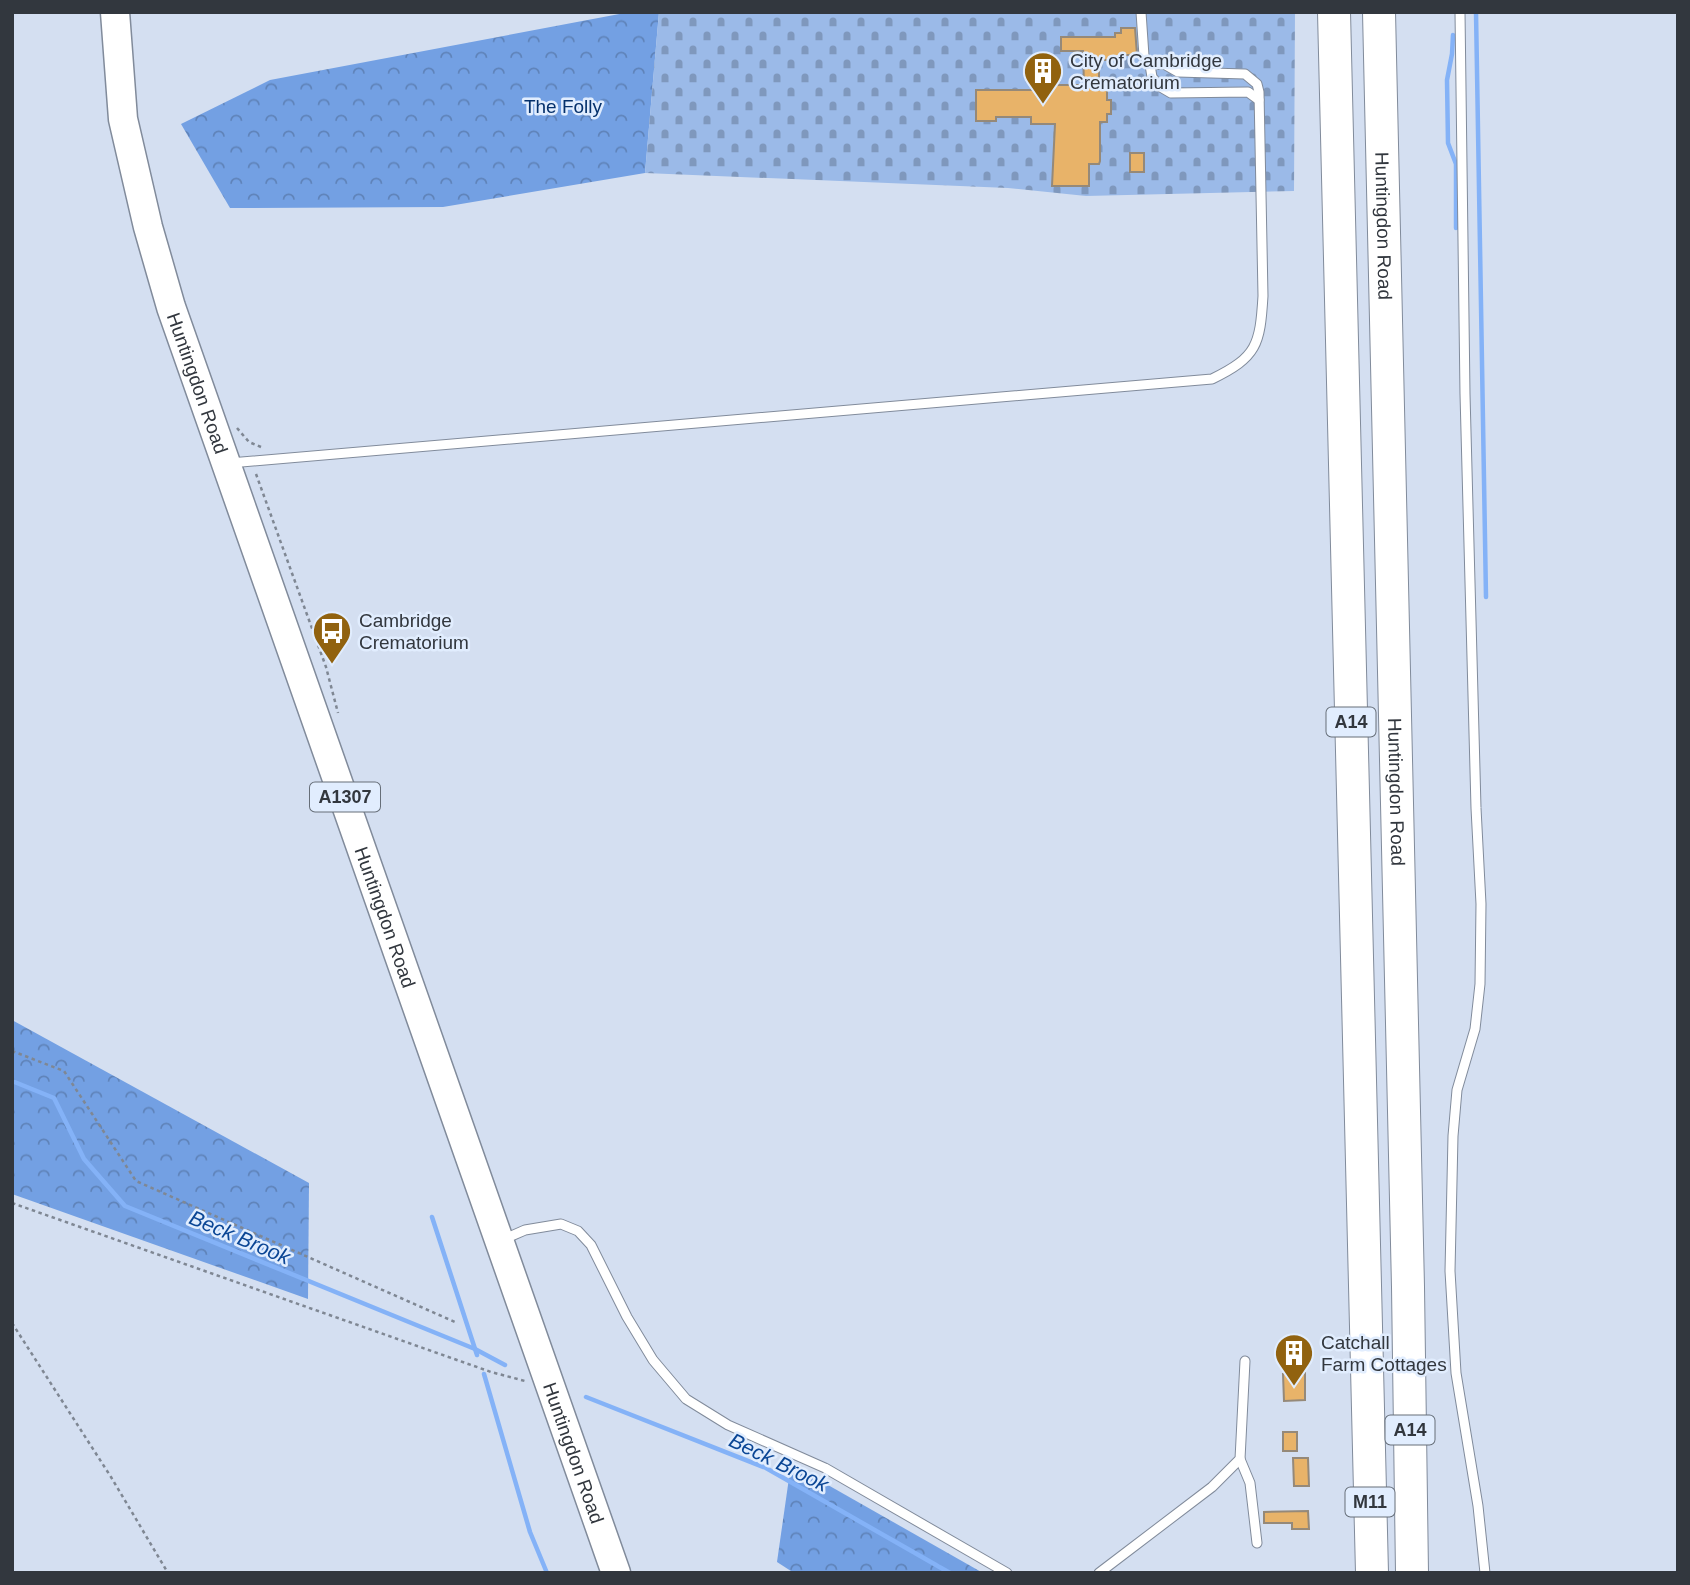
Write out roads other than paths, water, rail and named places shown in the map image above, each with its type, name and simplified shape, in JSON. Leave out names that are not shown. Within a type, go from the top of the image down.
[{"type":"highway","name":"A14","points":[[1334,12],[1369,1432],[1363,1482],[1361,1573]]},
{"type":"highway","name":"Huntingdon Road","points":[[1379,12],[1408,1273],[1412,1573]]},
{"type":"highway","name":"M11","points":[[1369,1432],[1372,1573]]},
{"type":"main road","name":"Huntingdon Road","points":[[115,12],[123,119],[148,227],[171,307],[616,1573]]},
{"type":"lane","points":[[1141,12],[1144,56],[1150,65],[1152,77],[1160,86],[1171,93],[1248,92],[1259,100]]},
{"type":"lane","points":[[1460,12],[1465,394],[1481,944],[1475,1029],[1457,1090],[1453,1136],[1450,1271],[1456,1373],[1478,1506],[1485,1573]]},
{"type":"lane","points":[[227,464],[1212,379],[1238,366],[1255,347],[1262,319],[1264,296],[1259,100],[1256,84],[1245,74],[1178,72],[1164,64],[1150,65]]},
{"type":"lane","points":[[501,1241],[526,1230],[561,1224],[578,1231],[591,1245],[627,1317],[653,1360],[686,1399],[728,1425],[825,1468],[1007,1573]]},
{"type":"lane","points":[[1245,1361],[1240,1459],[1250,1483],[1257,1543]]},
{"type":"lane","points":[[1099,1573],[1212,1487],[1240,1459]]},
{"type":"waterway","points":[[1476,12],[1486,597]]},
{"type":"waterway","points":[[1453,35],[1447,80],[1448,143],[1456,164],[1456,228]]},
{"type":"waterway","name":"Beck Brook","points":[[12,1081],[54,1098],[84,1159],[125,1206],[475,1349],[505,1365]]},
{"type":"waterway","points":[[432,1217],[477,1355]]},
{"type":"waterway","points":[[484,1374],[530,1532],[547,1573]]},
{"type":"waterway","name":"Beck Brook","points":[[586,1397],[766,1468],[950,1573]]},
{"type":"place","name":"City of Cambridge Crematorium","points":[[1043,105]]},
{"type":"place","name":"Cambridge Crematorium","points":[[332,665]]},
{"type":"place","name":"Catchall Farm Cottages","points":[[1294,1387]]},
{"type":"park label","name":"The Folly","points":[[563,106]]}]
